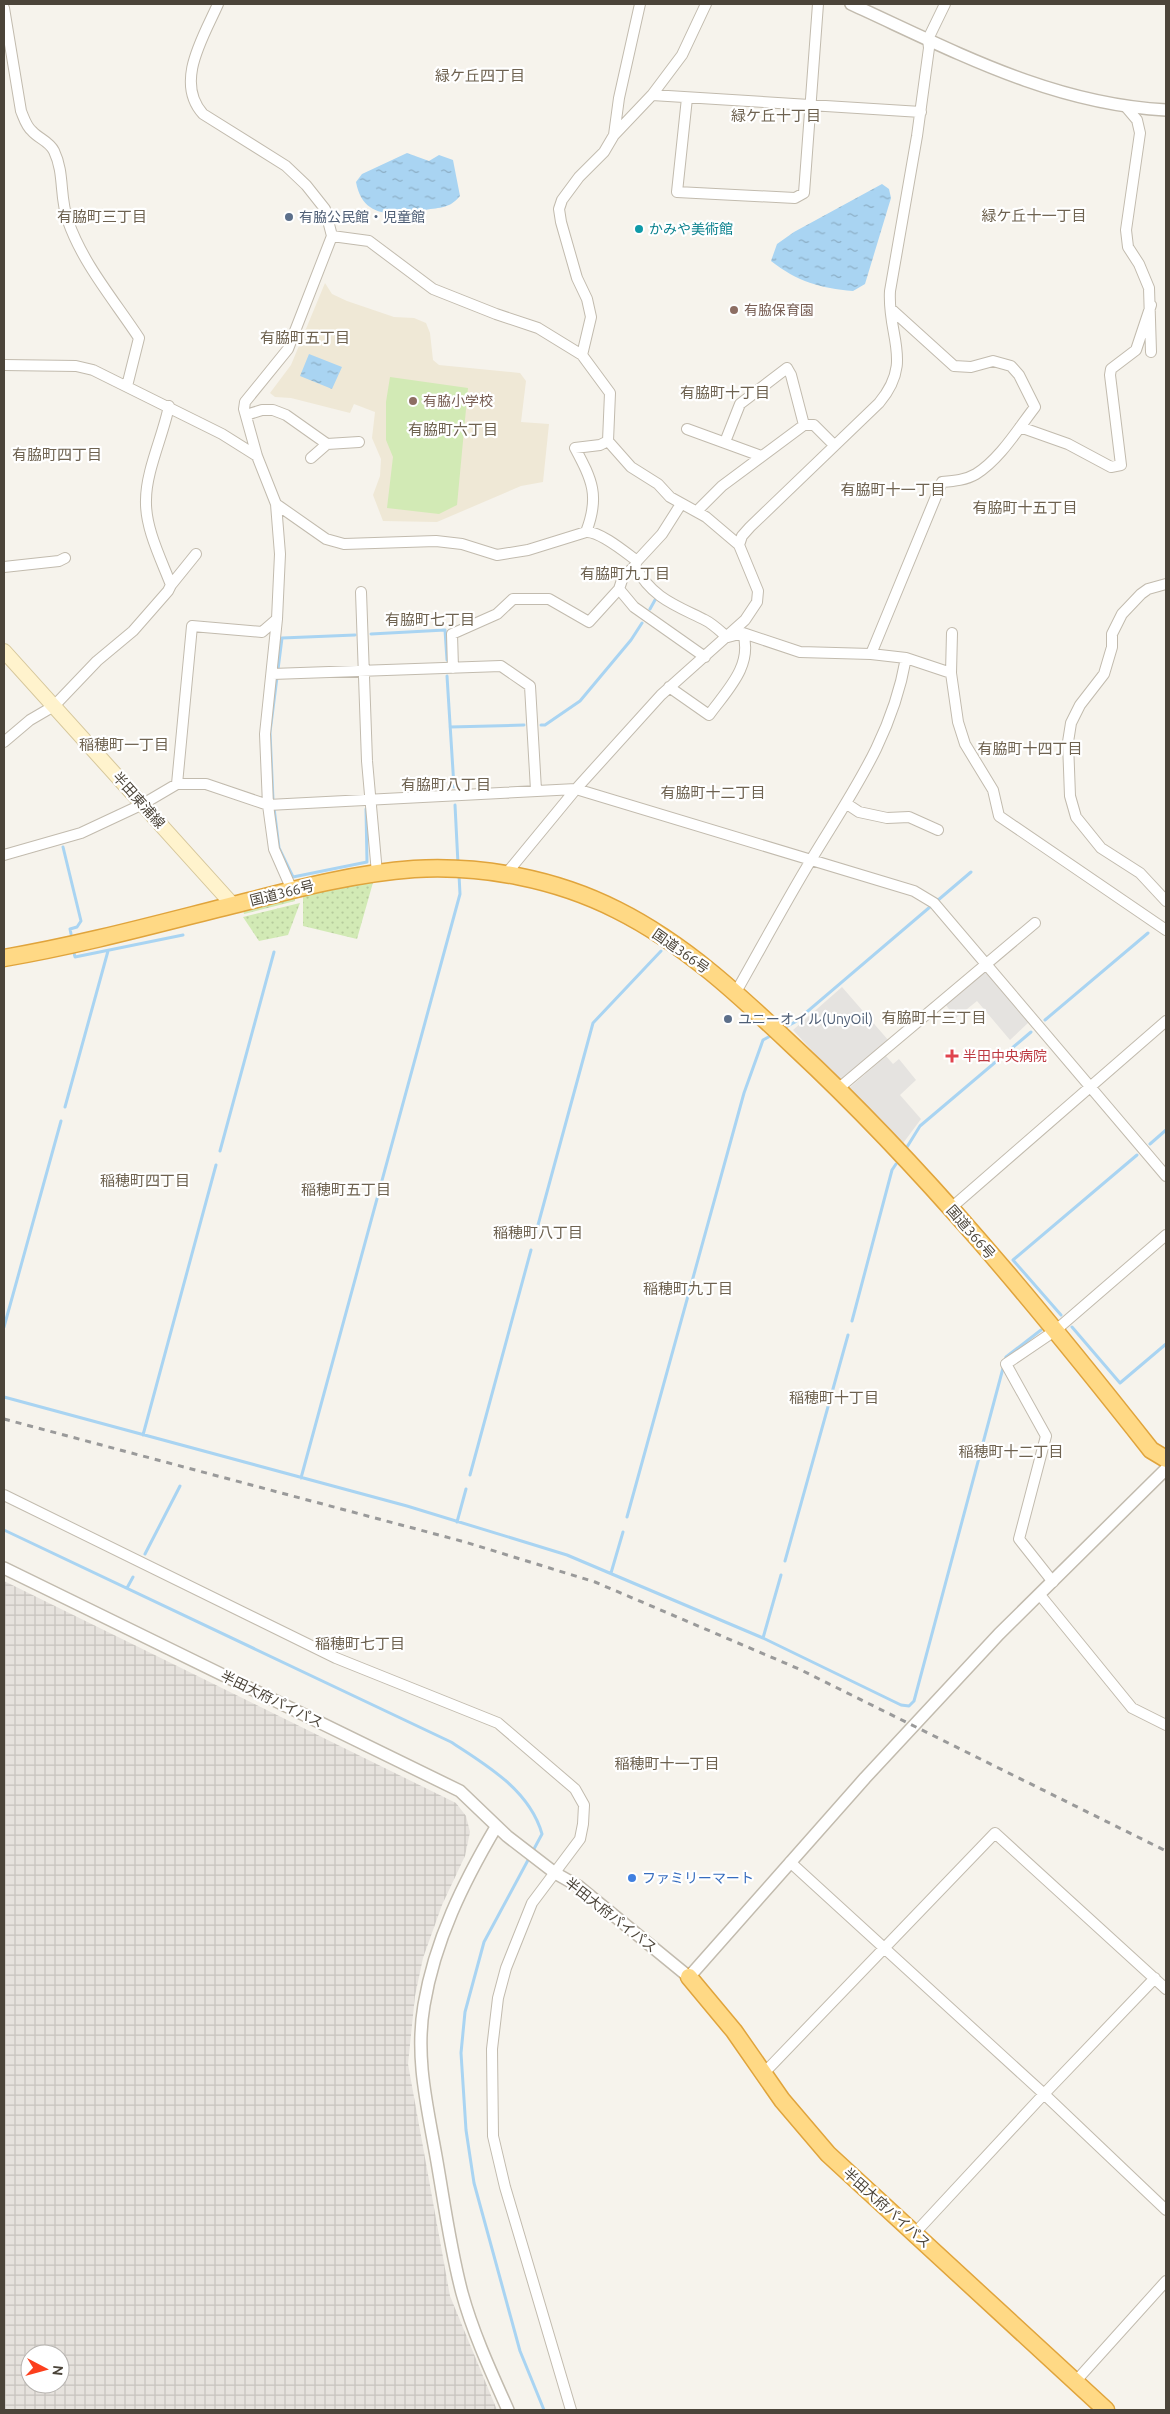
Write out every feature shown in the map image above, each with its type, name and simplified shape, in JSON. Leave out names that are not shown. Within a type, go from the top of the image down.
[{"type":"highway","name":"国道366号","points":[[4,956],[292,890],[378,873],[459,869],[506,874],[563,888],[618,911],[690,955],[736,992],[839,1088],[951,1208],[1056,1330],[1152,1450],[1166,1460]]},
{"type":"highway","name":"半田大府パイパス","points":[[689,1977],[734,2031],[782,2100],[828,2154],[1106,2410]]},
{"type":"main road","name":"半田東浦線","points":[[4,651],[233,905]]},
{"type":"street","points":[[218,4],[192,65],[190,84],[198,108],[203,114],[286,166],[306,185],[325,209],[332,236],[288,349],[245,402],[246,415],[257,456],[276,504],[280,554],[277,619],[265,734],[268,805],[274,849],[292,890]]},
{"type":"street","points":[[614,134],[619,98],[640,4]]},
{"type":"street","points":[[582,355],[591,317],[587,299],[578,278],[561,222],[559,209],[568,191],[604,152],[614,134],[652,95],[682,55],[706,4]]},
{"type":"street","points":[[687,98],[677,192],[795,198],[804,193],[818,4]]},
{"type":"street","points":[[851,4],[993,70],[1042,87],[1126,107],[1166,110]]},
{"type":"street","points":[[739,545],[742,536],[750,527],[879,403],[896,378],[898,359],[890,309],[890,291],[921,112],[929,48],[928,39],[945,4]]},
{"type":"street","points":[[4,8],[21,111],[32,131],[53,148],[60,169],[61,198],[74,237],[82,254],[139,338],[127,386]]},
{"type":"street","points":[[652,95],[921,112]]},
{"type":"street","points":[[1126,107],[1137,120],[1140,133],[1126,230],[1128,247],[1139,264],[1149,288],[1151,352]]},
{"type":"street","points":[[332,236],[369,241],[433,290],[525,323],[582,355],[610,393],[608,442],[631,467],[658,484],[670,497],[697,511],[739,545],[748,563],[758,597],[745,620],[669,687],[576,788],[506,874]]},
{"type":"street","points":[[1020,427],[1068,444],[1111,468],[1121,465],[1110,375],[1111,369],[1136,350],[1151,305]]},
{"type":"street","points":[[871,654],[942,482],[957,480],[976,473],[992,460],[1035,407],[1016,370],[1012,366],[993,361],[971,367],[954,366],[890,309]]},
{"type":"street","points":[[4,365],[76,366],[93,370],[169,406],[222,434],[257,456]]},
{"type":"street","points":[[724,442],[740,404],[787,368],[793,381],[804,426]]},
{"type":"street","points":[[169,406],[165,428],[148,479],[146,501],[150,526],[170,585]]},
{"type":"street","points":[[246,415],[262,410],[273,410],[286,415],[327,444]]},
{"type":"street","points":[[697,511],[717,491],[761,456],[804,426],[814,425],[834,445]]},
{"type":"street","points":[[687,429],[761,456]]},
{"type":"street","points":[[311,458],[327,444],[359,442]]},
{"type":"street","points":[[586,532],[595,502],[592,483],[575,448],[600,445],[608,442]]},
{"type":"street","points":[[276,504],[326,540],[344,544],[436,541],[462,544],[497,555],[528,550],[591,532],[601,537],[636,564],[658,596],[707,621],[727,637]]},
{"type":"street","points":[[453,668],[452,634],[497,614],[513,599],[549,599],[589,622],[619,590],[623,578],[662,534],[681,504]]},
{"type":"street","points":[[4,742],[30,720],[54,706],[97,661],[133,631],[161,602],[170,585],[196,554]]},
{"type":"street","points":[[4,567],[59,561],[65,558]]},
{"type":"street","points":[[1166,584],[1148,589],[1122,614],[1112,634],[1112,647],[1104,674],[1080,705],[1071,723],[1068,742],[1070,796],[1076,818],[1101,848],[1140,873],[1166,901]]},
{"type":"street","points":[[619,590],[634,607],[705,656]]},
{"type":"street","points":[[361,592],[371,800],[378,873]]},
{"type":"street","points":[[177,784],[192,626],[262,632],[277,619]]},
{"type":"street","points":[[669,687],[709,715],[742,672],[746,644],[742,633]]},
{"type":"street","points":[[727,637],[742,633],[800,652],[871,654],[906,658],[951,673]]},
{"type":"street","points":[[952,633],[953,664],[951,673],[958,722],[963,737],[993,790],[998,816],[1166,930]]},
{"type":"street","points":[[736,992],[812,858],[847,804],[895,708],[906,658]]},
{"type":"street","points":[[272,674],[501,666],[530,686],[536,790]]},
{"type":"street","points":[[4,855],[82,833],[143,804],[177,784],[206,784],[268,805],[576,788],[812,858],[914,891],[934,903],[1166,1176]]},
{"type":"street","points":[[847,804],[859,812],[888,818],[909,817],[938,830]]},
{"type":"street","points":[[839,1088],[1035,923]]},
{"type":"street","points":[[951,1208],[1166,1021]]},
{"type":"street","points":[[1053,1582],[1019,1539],[1046,1436],[1006,1364],[1056,1330],[1166,1235]]},
{"type":"street","points":[[689,1977],[790,1862],[999,1634],[1166,1469]]},
{"type":"street","points":[[4,1494],[336,1658],[498,1723],[575,1789],[584,1805],[580,1839],[553,1872],[532,1903],[506,1968],[498,1998],[492,2049],[493,2136],[505,2186],[572,2410]]},
{"type":"street","name":"半田大府パイパス","points":[[4,1568],[460,1791],[507,1836],[553,1872],[578,1886],[689,1977]]},
{"type":"street","points":[[1040,1595],[1132,1708],[1166,1725]]},
{"type":"street","points":[[496,1827],[463,1886],[444,1931],[424,2006],[420,2055],[423,2090],[462,2294],[481,2346],[508,2410]]},
{"type":"street","points":[[764,2073],[995,1833],[1166,1989]]},
{"type":"street","points":[[790,1862],[1044,2094],[1166,2210]]},
{"type":"street","points":[[916,2233],[1044,2094],[1155,1978]]},
{"type":"street","points":[[1075,2382],[1166,2281]]},
{"type":"shaded area","name":"有脇小学校","points":[[325,283],[332,294],[347,301],[394,317],[414,318],[426,323],[430,333],[433,360],[439,365],[520,373],[526,381],[521,422],[549,424],[543,482],[521,486],[437,522],[383,521],[373,495],[380,476],[381,459],[372,438],[375,412],[354,404],[350,413],[291,398],[275,397],[270,393],[291,365]]},
{"type":"shaded area","points":[[985,971],[1029,1022],[1010,1040],[977,1001],[956,1018],[945,1004]]},
{"type":"shaded area","points":[[842,987],[889,1041],[841,1082],[793,1030]]},
{"type":"shaded area","points":[[886,1056],[893,1064],[899,1059],[916,1080],[900,1095],[921,1119],[901,1146],[848,1089]]},
{"type":"shaded area","points":[[4,1581],[456,1803],[466,1816],[470,1832],[465,1856],[442,1905],[423,1958],[415,1996],[408,2064],[450,2296],[497,2410],[4,2410]]},
{"type":"green space","points":[[390,377],[468,388],[457,505],[439,514],[387,508],[393,457],[386,440],[386,402]]},
{"type":"green space","points":[[374,879],[357,939],[303,926],[303,896],[317,891]]},
{"type":"green space","points":[[295,897],[295,901],[244,914],[243,908]]},
{"type":"green space","points":[[300,903],[288,935],[259,941],[243,917]]},
{"type":"water","points":[[407,153],[429,161],[439,155],[453,160],[460,196],[444,207],[414,212],[392,213],[373,209],[360,194],[356,182],[362,174]]},
{"type":"water","points":[[882,184],[889,189],[891,198],[865,284],[853,291],[820,286],[800,279],[771,261],[777,244],[794,232]]},
{"type":"water","points":[[309,354],[342,367],[332,389],[300,376]]},
{"type":"waterway","points":[[650,609],[655,600]]},
{"type":"waterway","points":[[541,725],[545,725],[580,701],[631,640],[642,623]]},
{"type":"waterway","points":[[371,634],[445,630],[447,660]]},
{"type":"waterway","points":[[355,635],[282,638],[270,732],[273,800],[279,848],[293,877],[367,862],[366,809]]},
{"type":"waterway","points":[[447,676],[454,787]]},
{"type":"waterway","points":[[450,727],[524,725]]},
{"type":"waterway","points":[[455,805],[458,864]]},
{"type":"waterway","points":[[63,847],[81,921],[77,927],[70,929],[71,934]]},
{"type":"waterway","points":[[782,1029],[795,1022],[971,872]]},
{"type":"waterway","points":[[301,1478],[460,894],[459,875]]},
{"type":"waterway","points":[[1045,1020],[1148,933]]},
{"type":"waterway","points":[[74,953],[75,957],[183,935]]},
{"type":"waterway","points":[[65,1107],[108,951]]},
{"type":"waterway","points":[[535,1236],[593,1023],[661,951]]},
{"type":"waterway","points":[[220,1151],[274,952]]},
{"type":"waterway","points":[[907,1147],[920,1126],[1031,1032]]},
{"type":"waterway","points":[[627,1517],[744,1093],[763,1040],[774,1034]]},
{"type":"waterway","points":[[4,1327],[61,1121]]},
{"type":"waterway","points":[[1150,1144],[1166,1130]]},
{"type":"waterway","points":[[1061,1315],[1013,1260],[1137,1155]]},
{"type":"waterway","points":[[852,1321],[892,1170],[896,1164]]},
{"type":"waterway","points":[[143,1435],[216,1165]]},
{"type":"waterway","points":[[470,1475],[531,1250]]},
{"type":"waterway","points":[[1072,1327],[1120,1383],[1166,1344]]},
{"type":"waterway","points":[[4,1397],[407,1506],[567,1555],[763,1638],[901,1705],[909,1706],[914,1701],[1006,1357],[1041,1330]]},
{"type":"waterway","points":[[785,1561],[848,1335]]},
{"type":"waterway","points":[[145,1554],[180,1486]]},
{"type":"waterway","points":[[457,1522],[466,1489]]},
{"type":"waterway","points":[[4,1530],[451,1742],[506,1780],[528,1805],[542,1834],[484,1942],[465,2012],[461,2053],[466,2130],[474,2183],[520,2351],[544,2410]]},
{"type":"waterway","points":[[611,1573],[623,1532]]},
{"type":"waterway","points":[[763,1638],[781,1575]]},
{"type":"waterway","points":[[127,1588],[133,1577]]},
{"type":"railway","points":[[4,1419],[465,1542],[595,1582],[799,1669],[1166,1851]]},
{"type":"place","name":"有脇公民館・児童館","points":[[289,217]]},
{"type":"place","name":"かみや美術館","points":[[639,229]]},
{"type":"place","name":"有脇保育園","points":[[734,310]]},
{"type":"place","name":"有脇小学校","points":[[413,401]]},
{"type":"place","name":"ユニーオイル(UnyOil)","points":[[728,1019]]},
{"type":"place","name":"半田中央病院","points":[[952,1056]]},
{"type":"place","name":"ファミリーマート","points":[[632,1878]]},
{"type":"district","name":"緑ケ丘四丁目","points":[[480,75]]},
{"type":"district","name":"緑ケ丘十丁目","points":[[776,115]]},
{"type":"district","name":"緑ケ丘十一丁目","points":[[1034,215]]},
{"type":"district","name":"有脇町三丁目","points":[[102,216]]},
{"type":"district","name":"有脇町五丁目","points":[[305,337]]},
{"type":"district","name":"有脇町十丁目","points":[[725,392]]},
{"type":"district","name":"有脇町六丁目","points":[[453,429]]},
{"type":"district","name":"有脇町四丁目","points":[[57,454]]},
{"type":"district","name":"有脇町十一丁目","points":[[893,489]]},
{"type":"district","name":"有脇町十五丁目","points":[[1025,507]]},
{"type":"district","name":"有脇町九丁目","points":[[625,573]]},
{"type":"district","name":"有脇町七丁目","points":[[430,619]]},
{"type":"district","name":"稲穂町一丁目","points":[[124,744]]},
{"type":"district","name":"有脇町十四丁目","points":[[1030,748]]},
{"type":"district","name":"有脇町八丁目","points":[[446,784]]},
{"type":"district","name":"有脇町十二丁目","points":[[713,792]]},
{"type":"district","name":"有脇町十三丁目","points":[[934,1017]]},
{"type":"district","name":"稲穂町四丁目","points":[[145,1180]]},
{"type":"district","name":"稲穂町五丁目","points":[[346,1189]]},
{"type":"district","name":"稲穂町八丁目","points":[[538,1232]]},
{"type":"district","name":"稲穂町九丁目","points":[[688,1288]]},
{"type":"district","name":"稲穂町十丁目","points":[[834,1397]]},
{"type":"district","name":"稲穂町十二丁目","points":[[1011,1451]]},
{"type":"district","name":"稲穂町七丁目","points":[[360,1643]]},
{"type":"district","name":"稲穂町十一丁目","points":[[667,1763]]}]
